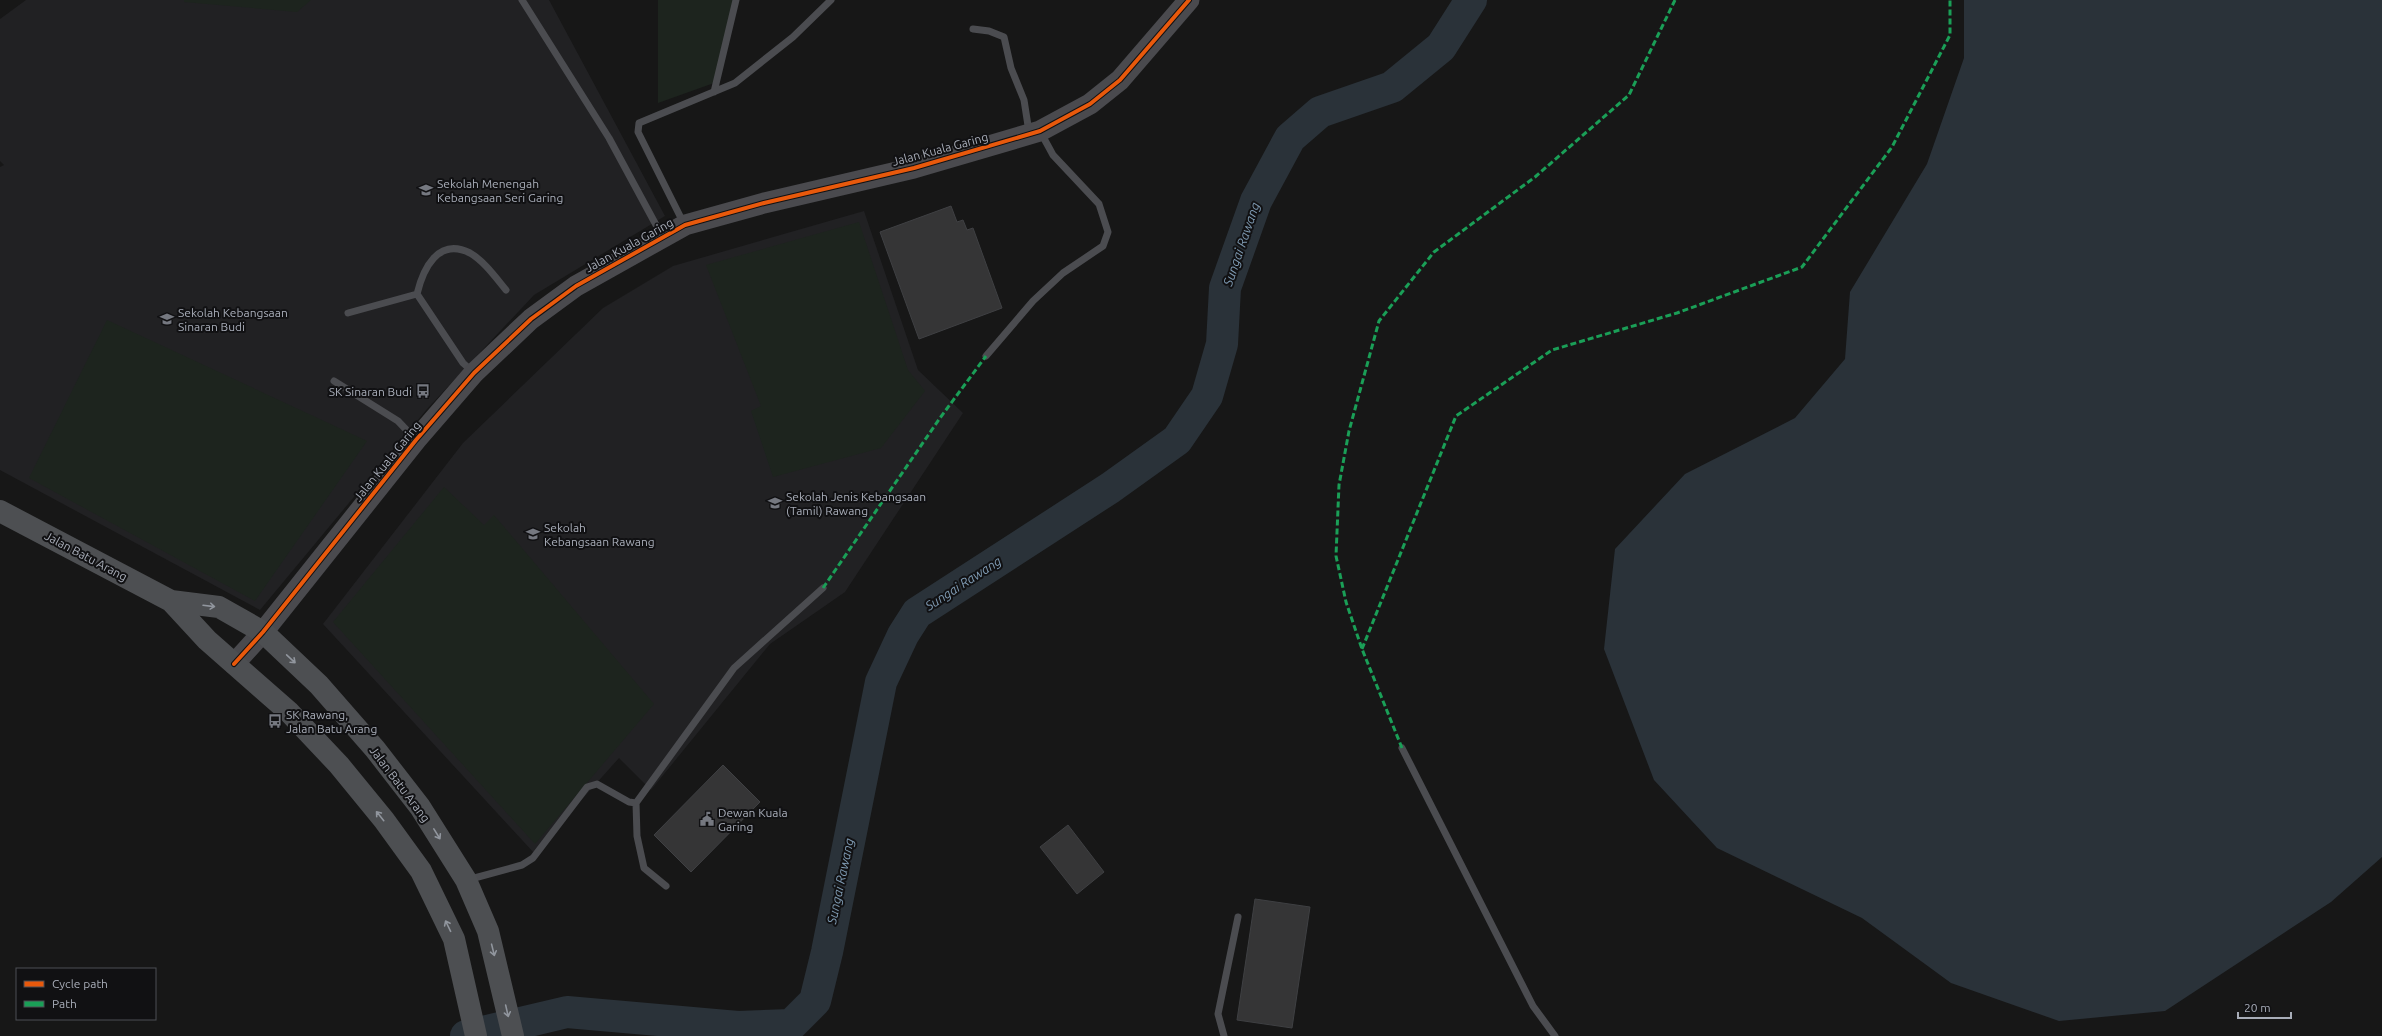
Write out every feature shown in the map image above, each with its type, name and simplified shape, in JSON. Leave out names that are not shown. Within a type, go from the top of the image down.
[{"type":"main road","name":"Jalan Batu Arang","points":[[0,511],[171,601],[206,640],[289,712],[339,765],[384,820],[421,871],[454,939],[476,1036]]},
{"type":"main road","name":"Jalan Batu Arang","points":[[171,601],[219,607],[263,632],[319,685],[375,749],[420,807],[466,880],[488,931],[513,1036]]},
{"type":"street","name":"Jalan Kuala Garing","points":[[234,664],[263,632],[416,440],[474,373],[531,319],[576,286],[662,236],[685,225],[764,203],[914,168],[1035,133],[1090,104],[1120,80],[1189,0]]},
{"type":"lane","points":[[522,0],[609,138],[662,236]]},
{"type":"lane","points":[[714,92],[736,0]]},
{"type":"lane","points":[[685,225],[638,132],[639,123],[735,82],[759,66],[793,37],[831,0]]},
{"type":"lane","points":[[973,29],[989,31],[1004,37],[1011,68],[1035,133],[1053,155],[1099,204],[1108,232],[1103,246],[1063,273],[1033,301],[986,356]]},
{"type":"lane","points":[[474,373],[463,363],[417,294],[421,277],[432,258],[452,249],[470,253],[489,269],[506,290]]},
{"type":"lane","points":[[348,313],[417,294]]},
{"type":"lane","points":[[334,381],[398,421],[416,440]]},
{"type":"lane","points":[[666,886],[644,868],[637,836],[636,802],[734,668],[823,588]]},
{"type":"lane","points":[[1402,748],[1533,1006],[1555,1036]]},
{"type":"lane","points":[[466,880],[522,865],[533,858],[587,786],[597,784],[629,802],[636,802]]},
{"type":"lane","points":[[1224,1036],[1218,1014],[1238,917]]},
{"type":"shaded area","points":[[26,0],[549,0],[665,216],[534,295],[427,409],[260,610],[0,470],[0,167],[4,165],[0,161],[0,19]]},
{"type":"shaded area","points":[[184,0],[311,0],[297,12],[184,2]]},
{"type":"shaded area","points":[[658,0],[734,0],[714,83],[658,103]]},
{"type":"shaded area","points":[[1964,0],[2382,0],[2382,857],[2331,902],[2165,1011],[2059,1021],[1951,983],[1862,918],[1717,848],[1654,780],[1604,649],[1615,549],[1685,474],[1795,418],[1845,359],[1850,292],[1927,164],[1964,58]]},
{"type":"shaded area","points":[[864,211],[918,370],[963,413],[845,592],[770,644],[651,790],[619,758],[534,853],[323,624],[463,443],[603,308],[673,266]]},
{"type":"shaded area","points":[[859,222],[908,370],[925,391],[881,448],[773,477],[751,411],[761,406],[706,265]]},
{"type":"shaded area","points":[[107,320],[367,441],[255,601],[29,478]]},
{"type":"shaded area","points":[[444,487],[484,525],[494,515],[654,704],[535,844],[333,622]]},
{"type":"building","points":[[951,206],[957,222],[963,220],[967,230],[973,228],[1002,308],[919,339],[880,232]]},
{"type":"building","name":"Dewan Kuala Garing","points":[[723,765],[760,802],[691,872],[654,835]]},
{"type":"building","points":[[1068,825],[1104,872],[1077,894],[1040,847]]},
{"type":"building","points":[[1255,899],[1310,907],[1292,1028],[1237,1020]]},
{"type":"waterway","name":"Sungai Rawang","points":[[466,1036],[567,1012],[738,1027],[791,1025],[815,1001],[827,952],[881,682],[903,635],[917,613],[1110,488],[1177,440],[1207,396],[1222,344],[1225,288],[1256,201],[1290,138],[1320,112],[1392,87],[1441,47],[1471,0]]},
{"type":"marked path","points":[[1402,748],[1362,649],[1346,602],[1336,556],[1339,485],[1349,431],[1379,321],[1434,252],[1535,177],[1629,95],[1675,0]]},
{"type":"marked path","points":[[1362,649],[1456,416],[1552,350],[1677,313],[1802,267],[1892,147],[1950,35],[1950,0]]},
{"type":"marked path","points":[[823,588],[940,418],[986,356]]},
{"type":"cycle path","points":[[234,664],[263,632],[416,440],[474,373],[531,319],[576,286],[685,225],[764,203],[914,168],[1040,131],[1090,104],[1120,80],[1189,0]]},
{"type":"place","name":"Sekolah Menengah Kebangsaan Seri Garing","points":[[426,190]]},
{"type":"place","name":"Sekolah Kebangsaan Sinaran Budi","points":[[167,319]]},
{"type":"place","name":"SK Sinaran Budi","points":[[423,391]]},
{"type":"place","name":"Sekolah Jenis Kebangsaan (Tamil) Rawang","points":[[775,503]]},
{"type":"place","name":"Sekolah Kebangsaan Rawang","points":[[533,534]]},
{"type":"place","name":"SK Rawang, Jalan Batu Arang","points":[[275,721]]},
{"type":"place","name":"Dewan Kuala Garing","points":[[707,819]]}]
